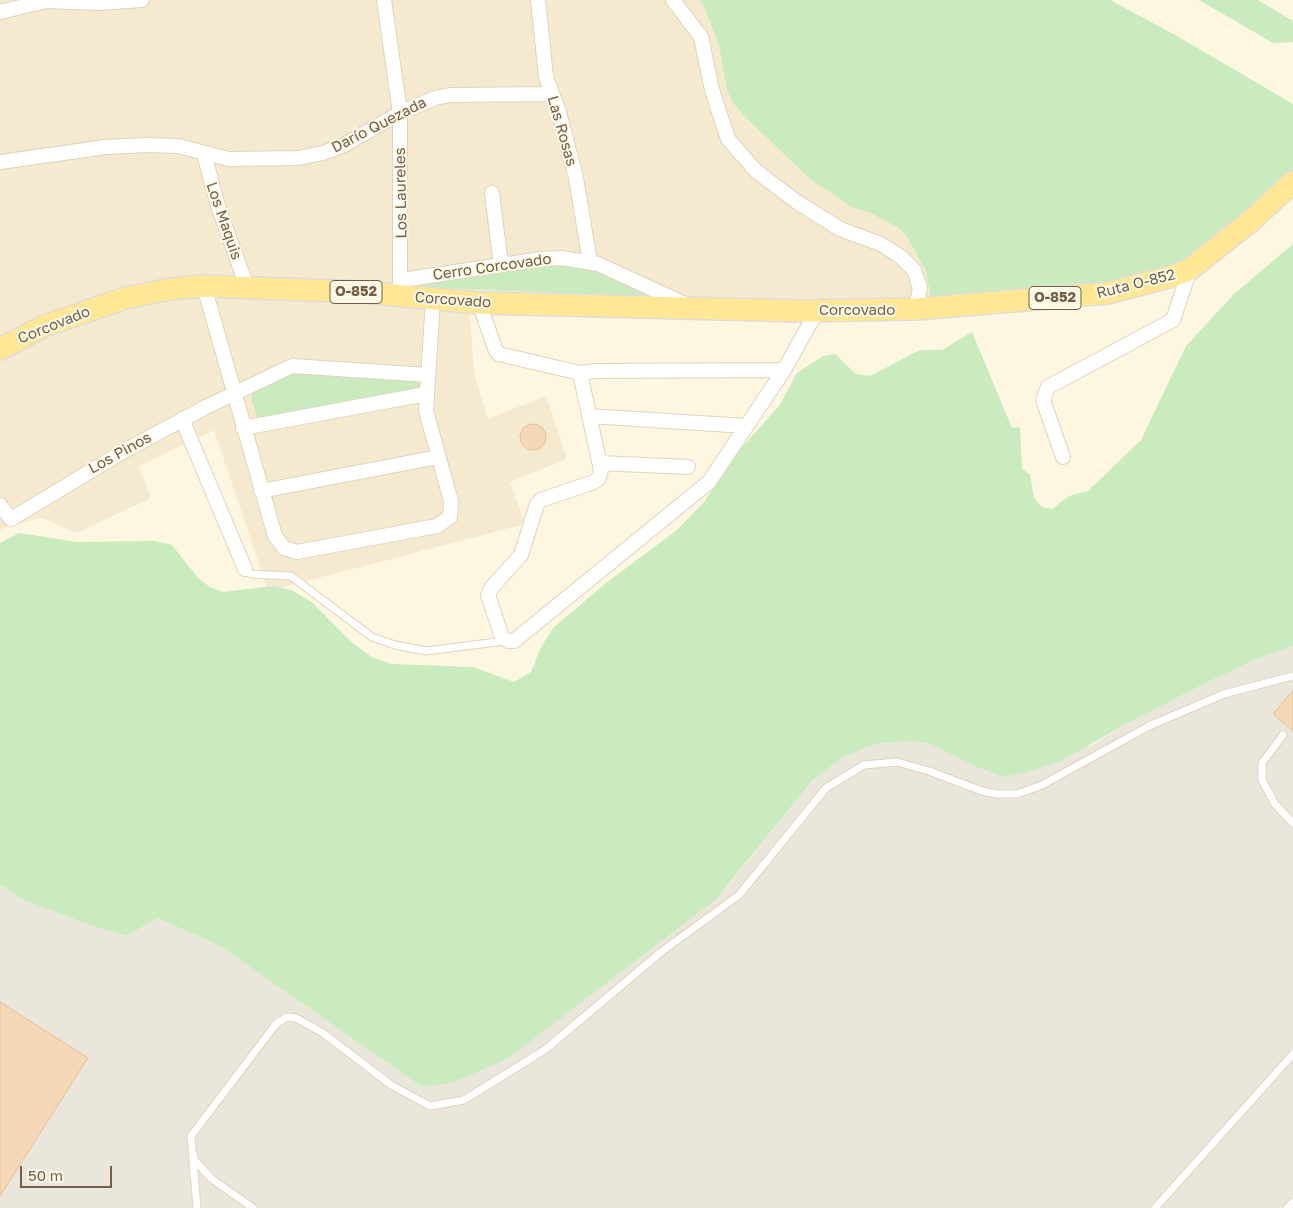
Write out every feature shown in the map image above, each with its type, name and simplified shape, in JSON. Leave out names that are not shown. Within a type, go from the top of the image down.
[{"type":"main road","name":"Ruta O-852","points":[[916,309],[1108,293],[1173,276],[1190,269],[1253,220],[1293,182]]},
{"type":"main road","name":"Corcovado","points":[[0,348],[44,326],[126,298],[170,289],[204,286],[400,288],[433,299],[479,303],[804,311],[818,309],[916,309]]},
{"type":"street","points":[[0,12],[46,1],[98,3],[142,0]]},
{"type":"street","name":"Los Laureles","points":[[384,0],[400,113],[400,288]]},
{"type":"street","name":"Las Rosas","points":[[538,0],[544,62],[576,178],[590,262]]},
{"type":"street","points":[[673,0],[701,37],[712,90],[728,139],[756,171],[796,202],[840,229],[881,244],[901,257],[914,270],[920,288],[916,309]]},
{"type":"street","name":"Darío Quezada","points":[[0,162],[106,147],[148,145],[178,146],[204,154],[235,159],[311,156],[344,145],[400,113],[428,100],[442,96],[552,94]]},
{"type":"street","name":"Los Maquis","points":[[204,154],[218,206],[247,287]]},
{"type":"street","points":[[492,193],[501,265]]},
{"type":"street","name":"Cerro Corcovado","points":[[400,288],[501,265],[552,258],[590,262],[693,308]]},
{"type":"street","points":[[1063,457],[1043,400],[1048,387],[1173,320],[1190,269]]},
{"type":"street","points":[[204,286],[261,491],[278,542],[288,550],[302,552],[444,522],[450,517],[452,505],[428,418],[426,394],[433,299]]},
{"type":"street","points":[[479,303],[499,354],[580,373],[595,371],[784,370]]},
{"type":"street","points":[[580,373],[601,470],[598,480],[541,500],[537,504],[521,555],[490,590],[488,595],[502,637],[508,641],[514,641],[709,482],[784,370],[818,309]]},
{"type":"street","name":"Los Pinos","points":[[0,505],[11,519],[75,479],[182,420],[292,366],[428,375]]},
{"type":"street","points":[[243,428],[426,394]]},
{"type":"street","points":[[590,416],[746,426]]},
{"type":"street","points":[[182,420],[245,569]]},
{"type":"street","points":[[261,491],[438,457]]},
{"type":"street","points":[[600,463],[688,467]]},
{"type":"lane","points":[[245,569],[251,574],[291,576],[372,637],[395,646],[426,651],[508,641]]},
{"type":"lane","points":[[196,1208],[191,1136],[276,1024],[287,1017],[296,1018],[323,1033],[391,1085],[430,1106],[464,1100],[546,1049],[661,952],[739,895],[826,788],[864,765],[897,762],[929,771],[982,791],[997,794],[1017,794],[1042,785],[1149,726],[1224,694],[1293,676]]},
{"type":"lane","points":[[1283,735],[1262,763],[1262,780],[1275,804],[1293,823]]},
{"type":"lane","points":[[1155,1208],[1293,1054]]},
{"type":"lane","points":[[191,1136],[194,1160],[212,1179],[253,1208]]},
{"type":"lane","points":[[1287,1208],[1293,1202]]},
{"type":"shaded area","points":[[0,0],[699,0],[703,4],[719,46],[727,90],[732,102],[751,123],[810,179],[853,208],[870,213],[899,228],[907,237],[926,271],[931,300],[904,304],[469,300],[474,373],[488,419],[546,396],[567,459],[510,482],[525,524],[268,591],[214,430],[139,466],[151,498],[77,533],[42,518],[10,525],[0,530]]},
{"type":"shaded area","points":[[1293,646],[1293,1208],[0,1208],[0,885],[26,901],[92,926],[127,936],[157,918],[220,946],[422,1087],[500,1062],[564,1015],[725,889],[813,780],[845,756],[876,744],[912,741],[931,744],[977,767],[1090,746],[1126,724],[1206,683],[1254,660]]},
{"type":"green space","points":[[699,0],[1110,0],[1177,36],[1293,104],[1293,187],[1197,263],[1064,292],[931,300],[926,271],[907,237],[899,228],[870,213],[853,208],[810,179],[751,123],[732,102],[727,90],[719,46],[703,4]]},
{"type":"green space","points":[[1199,0],[1258,0],[1293,21],[1293,42],[1273,43]]},
{"type":"green space","points":[[1293,244],[1293,646],[1254,660],[1206,683],[1126,724],[1061,761],[1026,772],[1004,777],[977,767],[931,744],[912,741],[876,744],[845,756],[813,780],[716,899],[523,1047],[500,1062],[454,1082],[422,1087],[220,946],[157,918],[127,936],[92,926],[26,901],[0,885],[0,543],[19,533],[77,542],[155,541],[172,545],[198,578],[210,587],[223,592],[273,586],[291,590],[313,603],[349,640],[373,658],[392,664],[473,667],[514,682],[531,672],[541,647],[553,628],[606,583],[677,530],[704,502],[735,455],[779,406],[797,373],[823,356],[835,354],[856,374],[870,376],[920,350],[942,350],[972,332],[1012,428],[1020,427],[1022,469],[1030,474],[1034,498],[1042,507],[1052,509],[1069,496],[1088,491],[1141,440],[1186,346],[1234,294]]},
{"type":"green space","points":[[540,263],[589,265],[658,297],[419,287],[422,284]]},
{"type":"green space","points":[[297,368],[421,377],[422,387],[419,391],[258,420],[251,397],[256,389]]},
{"type":"building","points":[[533,424],[542,428],[546,437],[542,446],[533,450],[524,446],[520,437],[524,428]]},
{"type":"building","points":[[1293,690],[1293,731],[1273,714]]},
{"type":"building","points":[[0,1002],[88,1058],[0,1196]]}]
